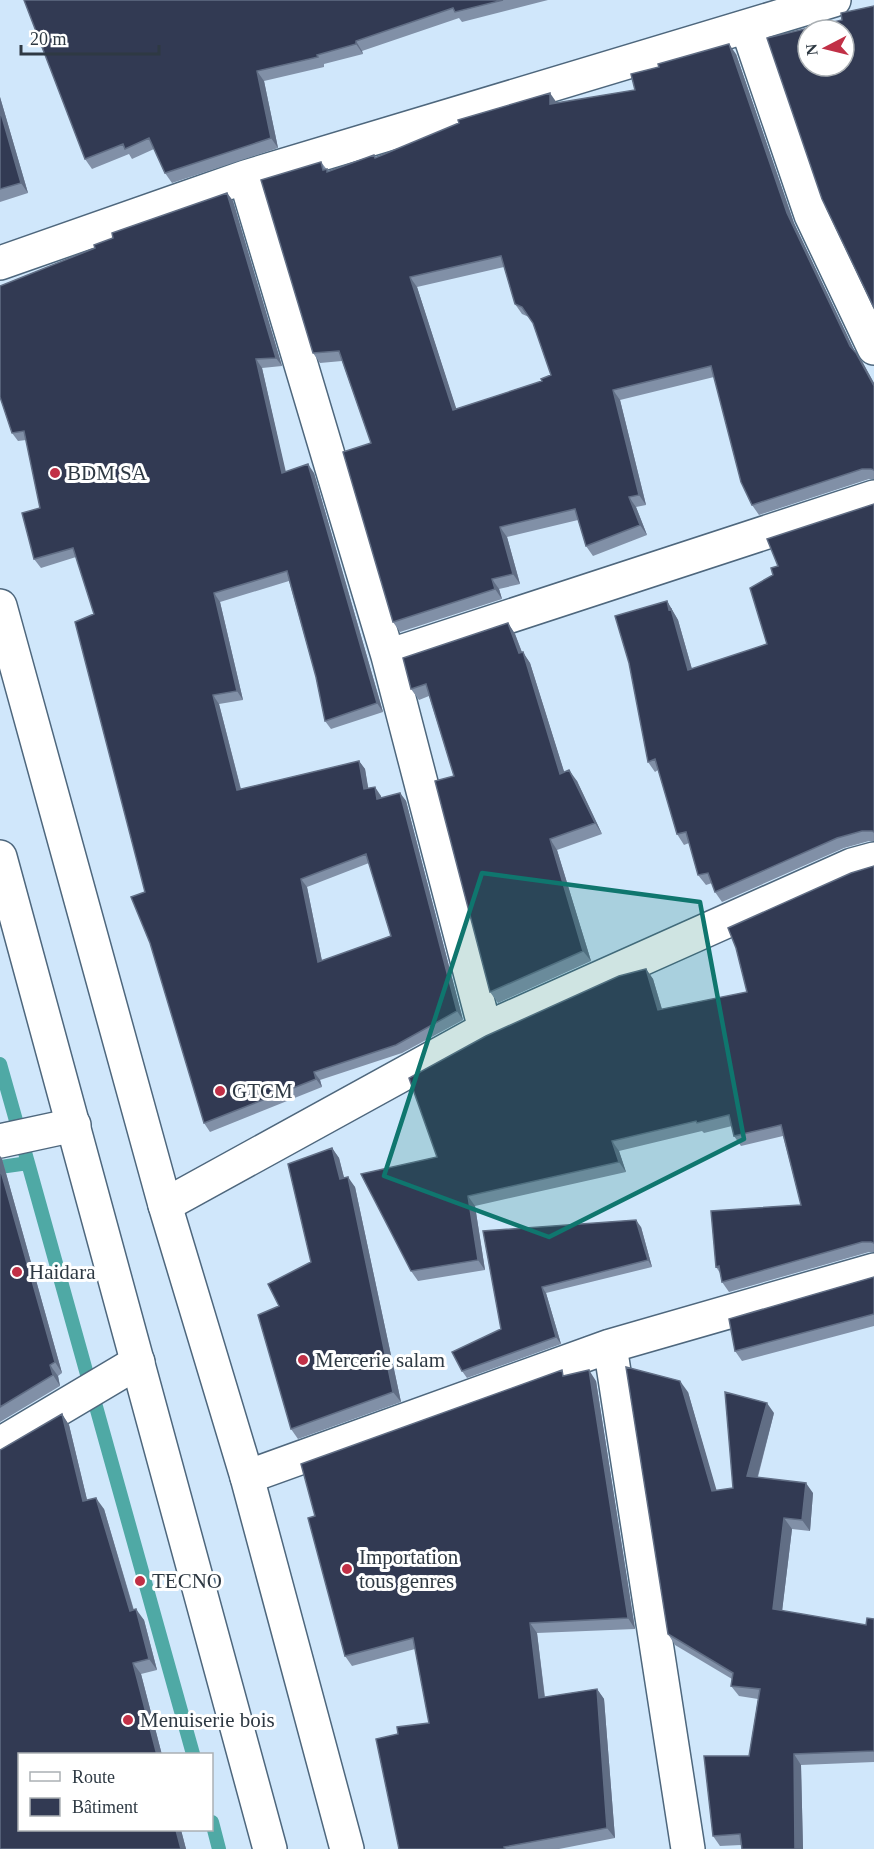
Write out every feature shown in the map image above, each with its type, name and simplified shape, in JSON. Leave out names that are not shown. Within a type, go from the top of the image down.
[{"type":"street","points":[[0,263],[245,177],[747,27],[792,7],[834,0]]},
{"type":"street","points":[[747,27],[811,215],[874,348]]},
{"type":"street","points":[[245,177],[388,656],[485,1029]]},
{"type":"street","points":[[388,656],[874,497]]},
{"type":"street","points":[[0,606],[165,1205],[247,1477],[347,1849]]},
{"type":"street","points":[[0,857],[270,1849]]},
{"type":"street","points":[[165,1205],[485,1029],[852,865],[874,859]]},
{"type":"street","points":[[0,1141],[74,1125]]},
{"type":"street","points":[[247,1477],[610,1347],[874,1270]]},
{"type":"street","points":[[610,1347],[688,1849]]},
{"type":"street","points":[[0,1444],[138,1362]]},
{"type":"highlighted area","points":[[482,873],[700,902],[744,1139],[549,1237],[384,1176]]},
{"type":"building","points":[[24,0],[503,0],[455,12],[453,8],[356,41],[356,44],[317,55],[318,57],[257,71],[271,138],[165,173],[149,138],[125,149],[123,144],[85,159]]},
{"type":"building","points":[[874,6],[874,308],[822,199],[767,38],[796,31],[796,78],[856,78],[856,18],[842,18],[841,13]]},
{"type":"building","points":[[729,44],[787,213],[850,346],[874,386],[874,470],[862,469],[752,505],[741,482],[711,366],[613,390],[639,495],[629,497],[640,525],[586,546],[575,509],[500,527],[513,574],[492,579],[495,589],[393,622],[343,452],[371,443],[339,351],[313,353],[261,180],[321,162],[323,170],[327,169],[327,172],[374,155],[375,158],[459,123],[458,120],[550,93],[550,104],[635,90],[631,74],[659,67],[658,64]],"holes":[[[501,256],[515,304],[522,307],[533,323],[551,375],[541,379],[542,381],[453,410],[410,277]]]},
{"type":"building","points":[[0,110],[21,183],[0,189]]},
{"type":"building","points":[[227,193],[276,358],[256,359],[282,473],[308,464],[377,703],[325,721],[316,677],[287,571],[214,593],[237,691],[213,695],[237,790],[359,761],[364,789],[375,787],[377,799],[400,793],[457,1011],[396,1045],[314,1072],[316,1079],[204,1123],[150,943],[131,897],[145,892],[75,622],[94,614],[73,548],[34,559],[22,513],[40,508],[24,431],[12,433],[0,397],[0,286],[95,248],[94,245],[113,238],[112,233]],"holes":[[[366,854],[391,936],[318,962],[301,879]]]},
{"type":"building","points":[[874,504],[874,832],[862,831],[837,838],[715,892],[708,873],[698,875],[686,832],[677,834],[655,759],[648,762],[629,663],[615,616],[667,601],[688,670],[767,644],[750,588],[773,575],[771,568],[778,566],[767,539]]},
{"type":"building","points":[[508,623],[519,653],[523,652],[560,774],[569,770],[595,823],[550,839],[583,951],[490,992],[435,781],[454,776],[426,684],[411,689],[403,658]]},
{"type":"building","points":[[874,866],[874,1243],[862,1242],[722,1282],[719,1266],[716,1267],[711,1211],[801,1205],[781,1125],[734,1136],[729,1115],[612,1141],[619,1162],[468,1196],[478,1260],[411,1271],[361,1174],[437,1157],[409,1078],[486,1036],[619,976],[646,969],[658,1010],[747,992],[736,948],[728,928],[851,873]]},
{"type":"building","points":[[332,1148],[340,1179],[348,1177],[393,1392],[291,1429],[258,1315],[279,1306],[268,1284],[311,1262],[288,1164]]},
{"type":"building","name":"Haidara","points":[[0,1168],[55,1362],[50,1365],[53,1375],[0,1407]]},
{"type":"building","points":[[636,1220],[648,1260],[542,1287],[556,1337],[462,1371],[452,1352],[501,1329],[483,1231]]},
{"type":"building","points":[[874,1277],[874,1314],[735,1351],[729,1319]]},
{"type":"building","points":[[626,1367],[680,1381],[712,1491],[733,1488],[725,1392],[767,1403],[747,1476],[806,1483],[802,1520],[784,1518],[773,1609],[866,1625],[867,1618],[874,1619],[874,1751],[794,1754],[795,1849],[742,1849],[740,1834],[713,1836],[704,1756],[749,1756],[760,1689],[731,1686],[733,1673],[668,1634]]},
{"type":"building","points":[[562,1370],[563,1376],[589,1370],[628,1618],[530,1623],[539,1698],[597,1689],[607,1828],[504,1847],[505,1849],[399,1849],[376,1739],[398,1734],[397,1727],[429,1723],[413,1638],[345,1656],[308,1518],[315,1516],[301,1464]]},
{"type":"building","points":[[62,1414],[83,1501],[96,1498],[130,1611],[136,1609],[149,1659],[133,1663],[156,1753],[18,1753],[18,1831],[176,1831],[181,1849],[0,1849],[0,1450]]},
{"type":"waterway","points":[[0,1064],[28,1163],[0,1167]]},
{"type":"waterway","points":[[28,1163],[193,1753]]},
{"type":"waterway","points":[[213,1826],[219,1849]]},
{"type":"place","name":"BDM SA","points":[[55,473]]},
{"type":"place","name":"GTCM","points":[[220,1091]]},
{"type":"place","name":"Haidara","points":[[17,1272]]},
{"type":"place","name":"Mercerie salam","points":[[303,1360]]},
{"type":"place","name":"Importation tous genres","points":[[347,1569]]},
{"type":"place","name":"TECNO","points":[[140,1581]]},
{"type":"place","name":"Menuiserie bois","points":[[128,1720]]}]
